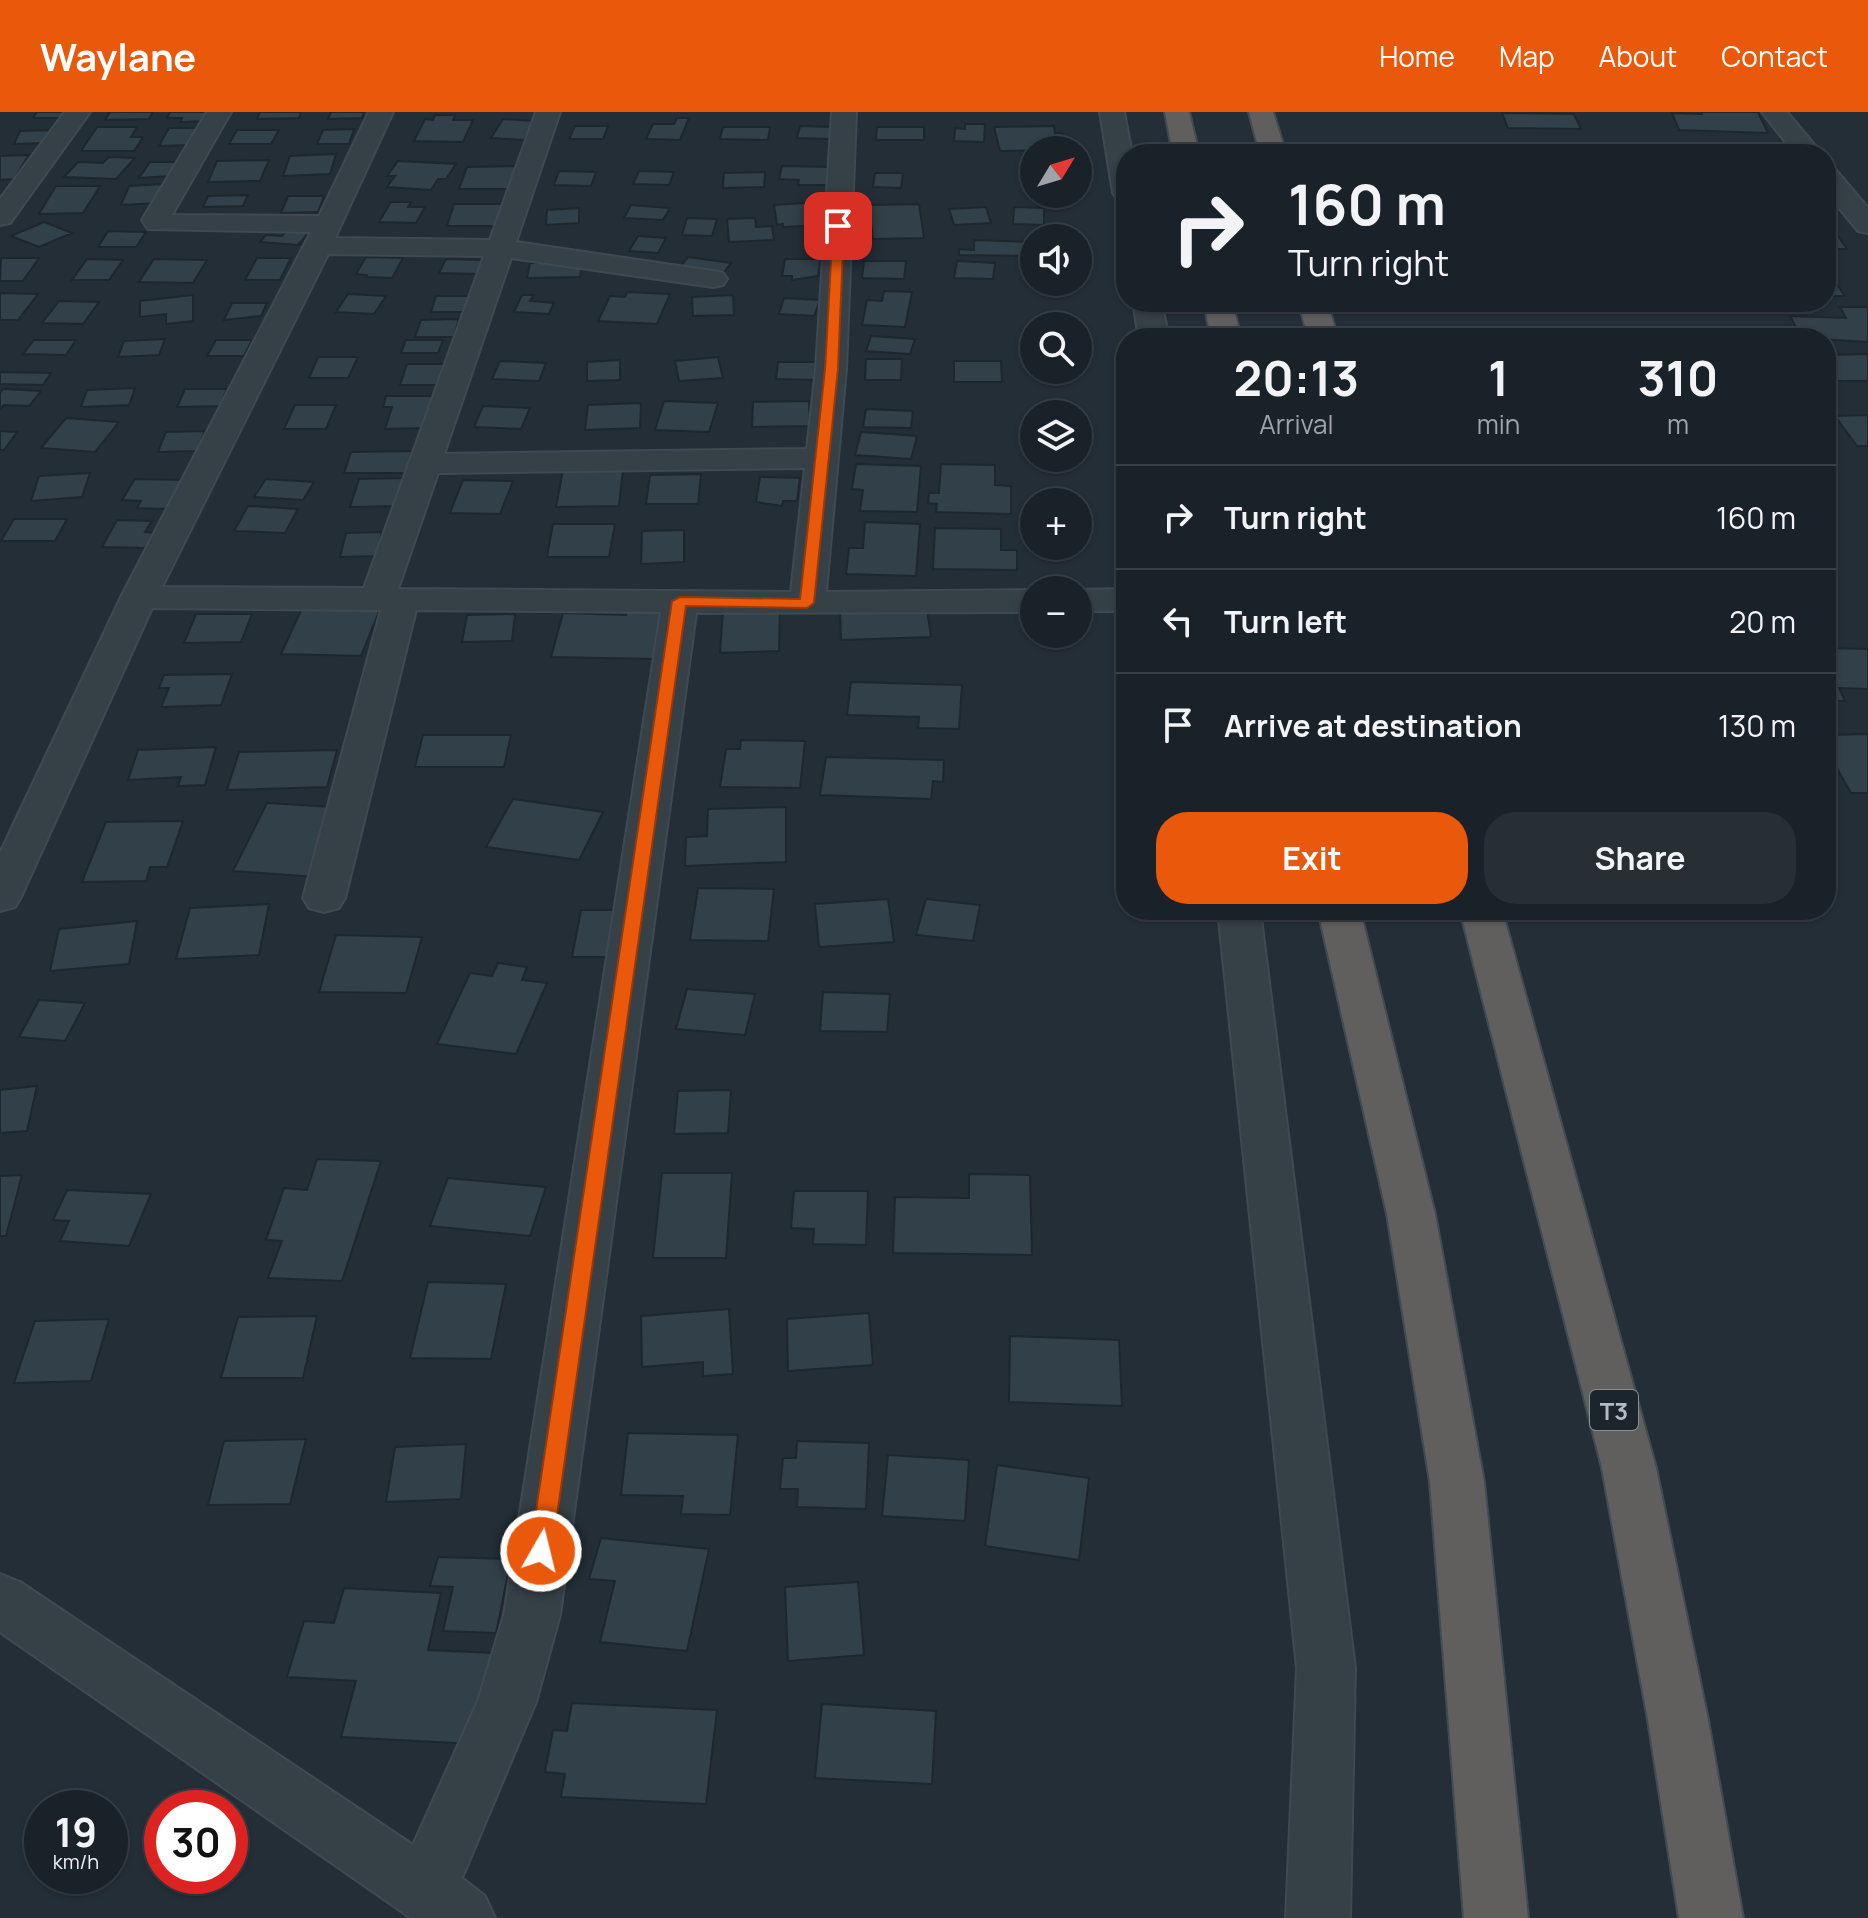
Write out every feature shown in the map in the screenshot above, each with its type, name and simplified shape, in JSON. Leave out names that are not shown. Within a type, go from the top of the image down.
[{"type":"highway","points":[[1177,112],[1184,144]]},
{"type":"highway","points":[[1261,112],[1270,144]]},
{"type":"highway","points":[[1341,920],[1411,1214],[1457,1482],[1496,1918]]},
{"type":"highway","name":"T3","points":[[1484,920],[1629,1468],[1678,1720],[1711,1918]]},
{"type":"street","points":[[0,217],[78,112]]},
{"type":"street","points":[[219,112],[156,220],[158,223],[501,248],[713,279]]},
{"type":"street","points":[[0,897],[139,597],[323,235],[381,112]]},
{"type":"street","points":[[324,898],[389,600],[425,464],[548,112]]},
{"type":"street","points":[[807,603],[831,369],[844,112]]},
{"type":"street","points":[[1112,112],[1118,144]]},
{"type":"street","points":[[1774,112],[1801,144]]},
{"type":"street","points":[[1836,187],[1868,225]]},
{"type":"street","points":[[425,464],[822,458]]},
{"type":"street","points":[[139,597],[807,603],[1020,601]]},
{"type":"street","points":[[1092,600],[1116,600]]},
{"type":"street","points":[[0,1600],[444,1904],[532,1615],[680,601]]},
{"type":"street","points":[[1240,920],[1326,1668],[1318,1918]]},
{"type":"building","points":[[37,112],[74,112],[70,118],[33,118]]},
{"type":"building","points":[[110,112],[153,112],[149,119],[105,120]]},
{"type":"building","points":[[170,112],[215,112],[210,121],[180,122],[182,118],[167,118]]},
{"type":"building","points":[[260,112],[301,112],[299,118],[257,119]]},
{"type":"building","points":[[331,112],[364,112],[362,118],[328,119]]},
{"type":"building","points":[[1758,112],[1768,133],[1679,130],[1672,113]]},
{"type":"building","points":[[1502,113],[1574,114],[1581,129],[1508,128]]},
{"type":"building","points":[[435,115],[455,115],[453,120],[473,120],[463,142],[414,141],[425,119],[433,120]]},
{"type":"building","points":[[677,118],[689,118],[680,140],[646,139],[653,124],[674,124]]},
{"type":"building","points":[[503,119],[535,121],[524,140],[491,138]]},
{"type":"building","points":[[965,124],[985,124],[984,142],[954,141],[955,128],[965,129]]},
{"type":"building","points":[[575,126],[608,126],[603,139],[569,139]]},
{"type":"building","points":[[800,126],[834,127],[831,139],[797,138]]},
{"type":"building","points":[[1054,126],[1055,133],[1062,133],[1063,136],[1020,136],[1020,151],[1000,151],[994,127]]},
{"type":"building","points":[[97,127],[137,127],[131,137],[143,137],[134,151],[81,151]]},
{"type":"building","points":[[723,127],[770,127],[768,140],[720,139]]},
{"type":"building","points":[[877,127],[924,127],[924,140],[876,140]]},
{"type":"building","points":[[169,128],[202,128],[193,145],[159,146]]},
{"type":"building","points":[[354,129],[349,144],[317,144],[323,130]]},
{"type":"building","points":[[53,130],[47,143],[14,144],[20,131]]},
{"type":"building","points":[[237,130],[279,130],[271,144],[229,144]]},
{"type":"building","points":[[1744,143],[1745,144],[1655,144]]},
{"type":"building","points":[[336,154],[330,174],[283,176],[290,156]]},
{"type":"building","points":[[29,155],[14,179],[0,180],[0,156]]},
{"type":"building","points":[[109,157],[135,158],[116,179],[64,177],[78,162],[103,163]]},
{"type":"building","points":[[269,160],[260,181],[208,182],[217,161]]},
{"type":"building","points":[[398,161],[456,164],[446,179],[438,179],[431,190],[387,187],[395,176],[387,176]]},
{"type":"building","points":[[150,162],[180,162],[172,176],[139,178]]},
{"type":"building","points":[[517,166],[511,189],[459,189],[467,167]]},
{"type":"building","points":[[782,166],[831,167],[828,185],[798,185],[799,180],[779,179]]},
{"type":"building","points":[[559,171],[596,172],[591,186],[554,185]]},
{"type":"building","points":[[639,171],[674,172],[669,185],[633,184]]},
{"type":"building","points":[[765,172],[764,187],[723,188],[724,173]]},
{"type":"building","points":[[875,173],[903,173],[901,188],[873,187]]},
{"type":"building","points":[[165,184],[158,203],[121,205],[129,186]]},
{"type":"building","points":[[56,186],[100,186],[83,213],[39,214]]},
{"type":"building","points":[[248,195],[243,206],[203,207],[208,196]]},
{"type":"building","points":[[288,196],[324,196],[318,212],[281,213]]},
{"type":"building","points":[[391,202],[411,202],[408,207],[425,207],[416,223],[379,222]]},
{"type":"building","points":[[820,202],[824,225],[777,225],[774,205]]},
{"type":"building","points":[[454,204],[506,204],[500,226],[447,226]]},
{"type":"building","points":[[919,204],[924,238],[873,239],[869,205]]},
{"type":"building","points":[[631,205],[670,208],[663,220],[624,218]]},
{"type":"building","points":[[986,207],[991,223],[954,225],[949,209]]},
{"type":"building","points":[[1014,207],[1044,208],[1044,224],[1013,224]]},
{"type":"building","points":[[579,208],[579,223],[546,225],[547,210]]},
{"type":"building","points":[[687,218],[717,219],[712,236],[682,235]]},
{"type":"building","points":[[755,218],[756,227],[772,226],[774,240],[729,242],[727,219]]},
{"type":"building","points":[[44,222],[72,233],[39,247],[11,236]]},
{"type":"building","points":[[288,229],[310,231],[298,245],[260,242],[266,235],[282,236]]},
{"type":"building","points":[[108,231],[146,232],[136,247],[98,247]]},
{"type":"building","points":[[1836,233],[1847,249],[1836,249]]},
{"type":"building","points":[[638,236],[666,238],[658,253],[629,251]]},
{"type":"building","points":[[974,240],[1020,242],[1020,256],[959,255],[959,249],[974,250]]},
{"type":"building","points":[[366,257],[403,258],[392,278],[356,274]]},
{"type":"building","points":[[688,257],[731,263],[722,275],[678,269]]},
{"type":"building","points":[[1,258],[39,258],[23,281],[0,281]]},
{"type":"building","points":[[257,258],[291,258],[280,280],[245,280]]},
{"type":"building","points":[[87,259],[123,260],[109,280],[72,280]]},
{"type":"building","points":[[154,259],[207,260],[193,283],[139,282]]},
{"type":"building","points":[[446,259],[485,260],[478,274],[439,273]]},
{"type":"building","points":[[785,259],[821,259],[818,276],[792,280],[792,276],[782,276]]},
{"type":"building","points":[[864,261],[906,261],[904,279],[862,278]]},
{"type":"building","points":[[957,261],[995,263],[993,279],[954,278]]},
{"type":"building","points":[[583,262],[580,277],[527,278],[530,263]]},
{"type":"building","points":[[1836,284],[1845,296],[1836,296]]},
{"type":"building","points":[[884,291],[912,292],[905,327],[862,325],[867,300],[882,301]]},
{"type":"building","points":[[627,292],[670,294],[657,324],[598,321],[610,296],[625,297]]},
{"type":"building","points":[[0,293],[38,294],[18,320],[0,320]]},
{"type":"building","points":[[348,294],[386,296],[374,314],[336,312]]},
{"type":"building","points":[[193,295],[193,321],[166,324],[166,314],[140,317],[140,301]]},
{"type":"building","points":[[522,295],[534,295],[530,301],[554,303],[549,314],[514,312]]},
{"type":"building","points":[[733,295],[734,315],[693,316],[692,297]]},
{"type":"building","points":[[436,296],[470,296],[465,312],[431,312]]},
{"type":"building","points":[[784,298],[820,300],[814,316],[779,314]]},
{"type":"building","points":[[59,301],[99,302],[83,324],[42,323]]},
{"type":"building","points":[[232,303],[267,303],[261,316],[224,320]]},
{"type":"building","points":[[1840,307],[1868,307],[1868,342],[1836,340],[1836,328],[1797,328],[1790,316],[1846,318]]},
{"type":"building","points":[[459,319],[454,337],[415,337],[421,320]]},
{"type":"building","points":[[871,336],[915,339],[910,354],[866,351]]},
{"type":"building","points":[[165,339],[159,355],[118,357],[124,341]]},
{"type":"building","points":[[34,340],[76,340],[66,355],[23,354]]},
{"type":"building","points":[[216,340],[252,340],[244,356],[207,356]]},
{"type":"building","points":[[406,340],[443,340],[438,353],[401,353]]},
{"type":"building","points":[[1868,354],[1868,381],[1838,381],[1836,355]]},
{"type":"building","points":[[318,357],[358,357],[348,378],[309,378]]},
{"type":"building","points":[[718,357],[723,378],[679,381],[675,361]]},
{"type":"building","points":[[866,359],[902,359],[901,380],[865,380]]},
{"type":"building","points":[[620,360],[620,380],[587,381],[587,362]]},
{"type":"building","points":[[500,361],[546,363],[539,381],[492,379]]},
{"type":"building","points":[[954,361],[1001,361],[1002,382],[954,382]]},
{"type":"building","points":[[778,362],[816,362],[814,380],[776,379]]},
{"type":"building","points":[[407,364],[444,364],[439,385],[400,385]]},
{"type":"building","points":[[0,372],[51,373],[43,385],[0,384]]},
{"type":"building","points":[[135,388],[129,405],[81,407],[87,390]]},
{"type":"building","points":[[3,389],[41,391],[29,406],[4,405],[0,409]]},
{"type":"building","points":[[185,389],[227,389],[220,406],[177,407]]},
{"type":"building","points":[[386,396],[434,396],[425,428],[385,429],[392,407],[383,407]]},
{"type":"building","points":[[664,401],[718,403],[709,432],[655,430]]},
{"type":"building","points":[[809,401],[810,426],[752,427],[753,402]]},
{"type":"building","points":[[641,403],[640,428],[585,430],[588,405]]},
{"type":"building","points":[[295,405],[336,405],[326,429],[284,429]]},
{"type":"building","points":[[483,406],[530,408],[521,429],[474,427]]},
{"type":"building","points":[[866,409],[913,411],[911,428],[863,427]]},
{"type":"building","points":[[1868,415],[1868,446],[1857,446],[1836,416]]},
{"type":"building","points":[[66,418],[119,422],[95,452],[41,448]]},
{"type":"building","points":[[0,431],[17,432],[4,450],[0,450]]},
{"type":"building","points":[[205,431],[197,451],[158,452],[166,432]]},
{"type":"building","points":[[861,432],[917,436],[911,459],[855,455]]},
{"type":"building","points":[[413,451],[406,473],[344,473],[351,452]]},
{"type":"building","points":[[856,464],[921,466],[917,512],[860,511],[863,490],[852,489]]},
{"type":"building","points":[[941,464],[995,465],[995,485],[1011,486],[1011,514],[936,512],[937,504],[928,503],[929,493],[939,493]]},
{"type":"building","points":[[623,469],[619,506],[556,507],[563,470]]},
{"type":"building","points":[[90,473],[82,497],[31,501],[39,476]]},
{"type":"building","points":[[701,474],[698,504],[646,504],[650,475]]},
{"type":"building","points":[[760,477],[800,478],[797,501],[783,501],[782,506],[756,502]]},
{"type":"building","points":[[405,478],[397,506],[350,507],[359,479]]},
{"type":"building","points":[[135,479],[185,480],[168,509],[137,508],[141,501],[122,500]]},
{"type":"building","points":[[266,479],[314,482],[303,500],[254,497]]},
{"type":"building","points":[[463,480],[513,481],[500,514],[450,513]]},
{"type":"building","points":[[248,506],[298,509],[285,533],[234,531]]},
{"type":"building","points":[[14,519],[67,519],[55,541],[1,541]]},
{"type":"building","points":[[117,520],[152,521],[145,532],[157,533],[147,548],[102,547]]},
{"type":"building","points":[[865,522],[920,524],[916,576],[846,574],[849,548],[863,548]]},
{"type":"building","points":[[553,524],[615,524],[609,557],[547,557]]},
{"type":"building","points":[[935,528],[1001,529],[1001,550],[1017,550],[1017,570],[933,569]]},
{"type":"building","points":[[684,530],[684,562],[641,564],[642,531]]},
{"type":"building","points":[[382,532],[377,556],[340,557],[346,533]]},
{"type":"building","points":[[303,606],[380,609],[361,656],[281,654]]},
{"type":"building","points":[[628,607],[669,608],[657,659],[551,657],[563,613],[626,615]]},
{"type":"building","points":[[780,609],[779,651],[720,653],[723,610]]},
{"type":"building","points":[[927,609],[931,637],[841,640],[840,611]]},
{"type":"building","points":[[196,614],[252,614],[241,642],[184,643]]},
{"type":"building","points":[[515,614],[512,641],[462,642],[467,615]]},
{"type":"building","points":[[1836,648],[1868,649],[1868,689],[1839,688],[1845,701],[1836,701]]},
{"type":"building","points":[[232,674],[221,705],[161,707],[169,688],[159,688],[164,675]]},
{"type":"building","points":[[851,682],[962,685],[959,729],[918,728],[919,717],[847,715]]},
{"type":"building","points":[[1868,734],[1868,793],[1851,793],[1836,767],[1836,735]]},
{"type":"building","points":[[423,735],[511,735],[504,767],[415,767]]},
{"type":"building","points":[[741,740],[805,741],[800,788],[720,787],[726,749],[740,749]]},
{"type":"building","points":[[216,747],[205,785],[178,786],[181,777],[128,780],[138,750]]},
{"type":"building","points":[[337,750],[327,787],[227,790],[239,752]]},
{"type":"building","points":[[826,757],[944,760],[943,782],[933,781],[931,799],[820,795]]},
{"type":"building","points":[[513,799],[603,812],[579,860],[486,847]]},
{"type":"building","points":[[267,803],[333,807],[316,877],[233,871]]},
{"type":"building","points":[[786,807],[786,862],[685,866],[686,837],[707,836],[708,809]]},
{"type":"building","points":[[183,821],[167,867],[150,867],[146,881],[82,882],[106,822]]},
{"type":"building","points":[[698,888],[774,889],[768,941],[690,940]]},
{"type":"building","points":[[888,899],[894,942],[819,947],[815,904]]},
{"type":"building","points":[[926,899],[980,905],[973,941],[916,935]]},
{"type":"building","points":[[269,904],[259,955],[176,959],[190,908]]},
{"type":"building","points":[[581,910],[628,910],[620,957],[572,957]]},
{"type":"building","points":[[137,921],[129,964],[50,971],[59,929]]},
{"type":"building","points":[[336,935],[422,937],[406,993],[319,992]]},
{"type":"building","points":[[498,963],[527,967],[522,980],[547,983],[516,1054],[437,1044],[470,973],[492,976]]},
{"type":"building","points":[[687,989],[755,994],[745,1035],[676,1029]]},
{"type":"building","points":[[823,992],[890,994],[887,1032],[820,1031]]},
{"type":"building","points":[[39,1000],[85,1003],[65,1041],[19,1037]]},
{"type":"building","points":[[37,1086],[27,1131],[0,1133],[0,1090]]},
{"type":"building","points":[[731,1090],[728,1133],[674,1134],[678,1091]]},
{"type":"building","points":[[317,1159],[381,1161],[342,1281],[268,1278],[282,1241],[266,1240],[284,1188],[307,1190]]},
{"type":"building","points":[[662,1173],[732,1173],[726,1258],[653,1258]]},
{"type":"building","points":[[969,1174],[1030,1175],[1032,1255],[893,1253],[895,1197],[969,1198]]},
{"type":"building","points":[[22,1175],[6,1236],[0,1236],[0,1176]]},
{"type":"building","points":[[448,1178],[546,1187],[530,1236],[430,1226]]},
{"type":"building","points":[[67,1190],[151,1194],[129,1246],[60,1241],[69,1221],[53,1220]]},
{"type":"building","points":[[794,1191],[868,1191],[866,1245],[813,1244],[814,1229],[791,1228]]},
{"type":"building","points":[[428,1282],[506,1284],[491,1359],[410,1358]]},
{"type":"building","points":[[729,1309],[733,1374],[703,1376],[703,1362],[642,1367],[641,1316]]},
{"type":"building","points":[[869,1313],[873,1365],[788,1371],[787,1319]]},
{"type":"building","points":[[317,1316],[303,1378],[221,1378],[238,1317]]},
{"type":"building","points":[[109,1319],[91,1381],[14,1383],[35,1321]]},
{"type":"building","points":[[1010,1336],[1119,1340],[1122,1406],[1009,1402]]},
{"type":"building","points":[[628,1433],[738,1435],[730,1515],[681,1514],[683,1496],[621,1495]]},
{"type":"building","points":[[306,1439],[290,1504],[208,1505],[224,1441]]},
{"type":"building","points":[[797,1441],[869,1443],[866,1509],[797,1507],[798,1489],[780,1489],[783,1458],[796,1458]]},
{"type":"building","points":[[466,1444],[461,1499],[386,1502],[395,1447]]},
{"type":"building","points":[[888,1455],[969,1460],[965,1521],[882,1516]]},
{"type":"building","points":[[997,1465],[1089,1478],[1079,1560],[985,1546]]},
{"type":"building","points":[[601,1538],[709,1549],[687,1651],[600,1642],[615,1581],[589,1579]]},
{"type":"building","points":[[438,1557],[511,1559],[496,1633],[443,1631],[453,1587],[430,1586]]},
{"type":"building","points":[[858,1582],[864,1655],[788,1661],[785,1587]]},
{"type":"building","points":[[344,1588],[441,1593],[428,1650],[494,1653],[475,1744],[341,1737],[356,1681],[287,1677],[304,1621],[334,1623]]},
{"type":"building","points":[[572,1703],[717,1710],[706,1804],[561,1797],[565,1774],[545,1772],[553,1730],[567,1731]]},
{"type":"building","points":[[822,1704],[936,1711],[932,1784],[815,1778]]},
{"type":"route","points":[[541,1551],[680,601],[807,603],[831,369],[838,226]]}]
